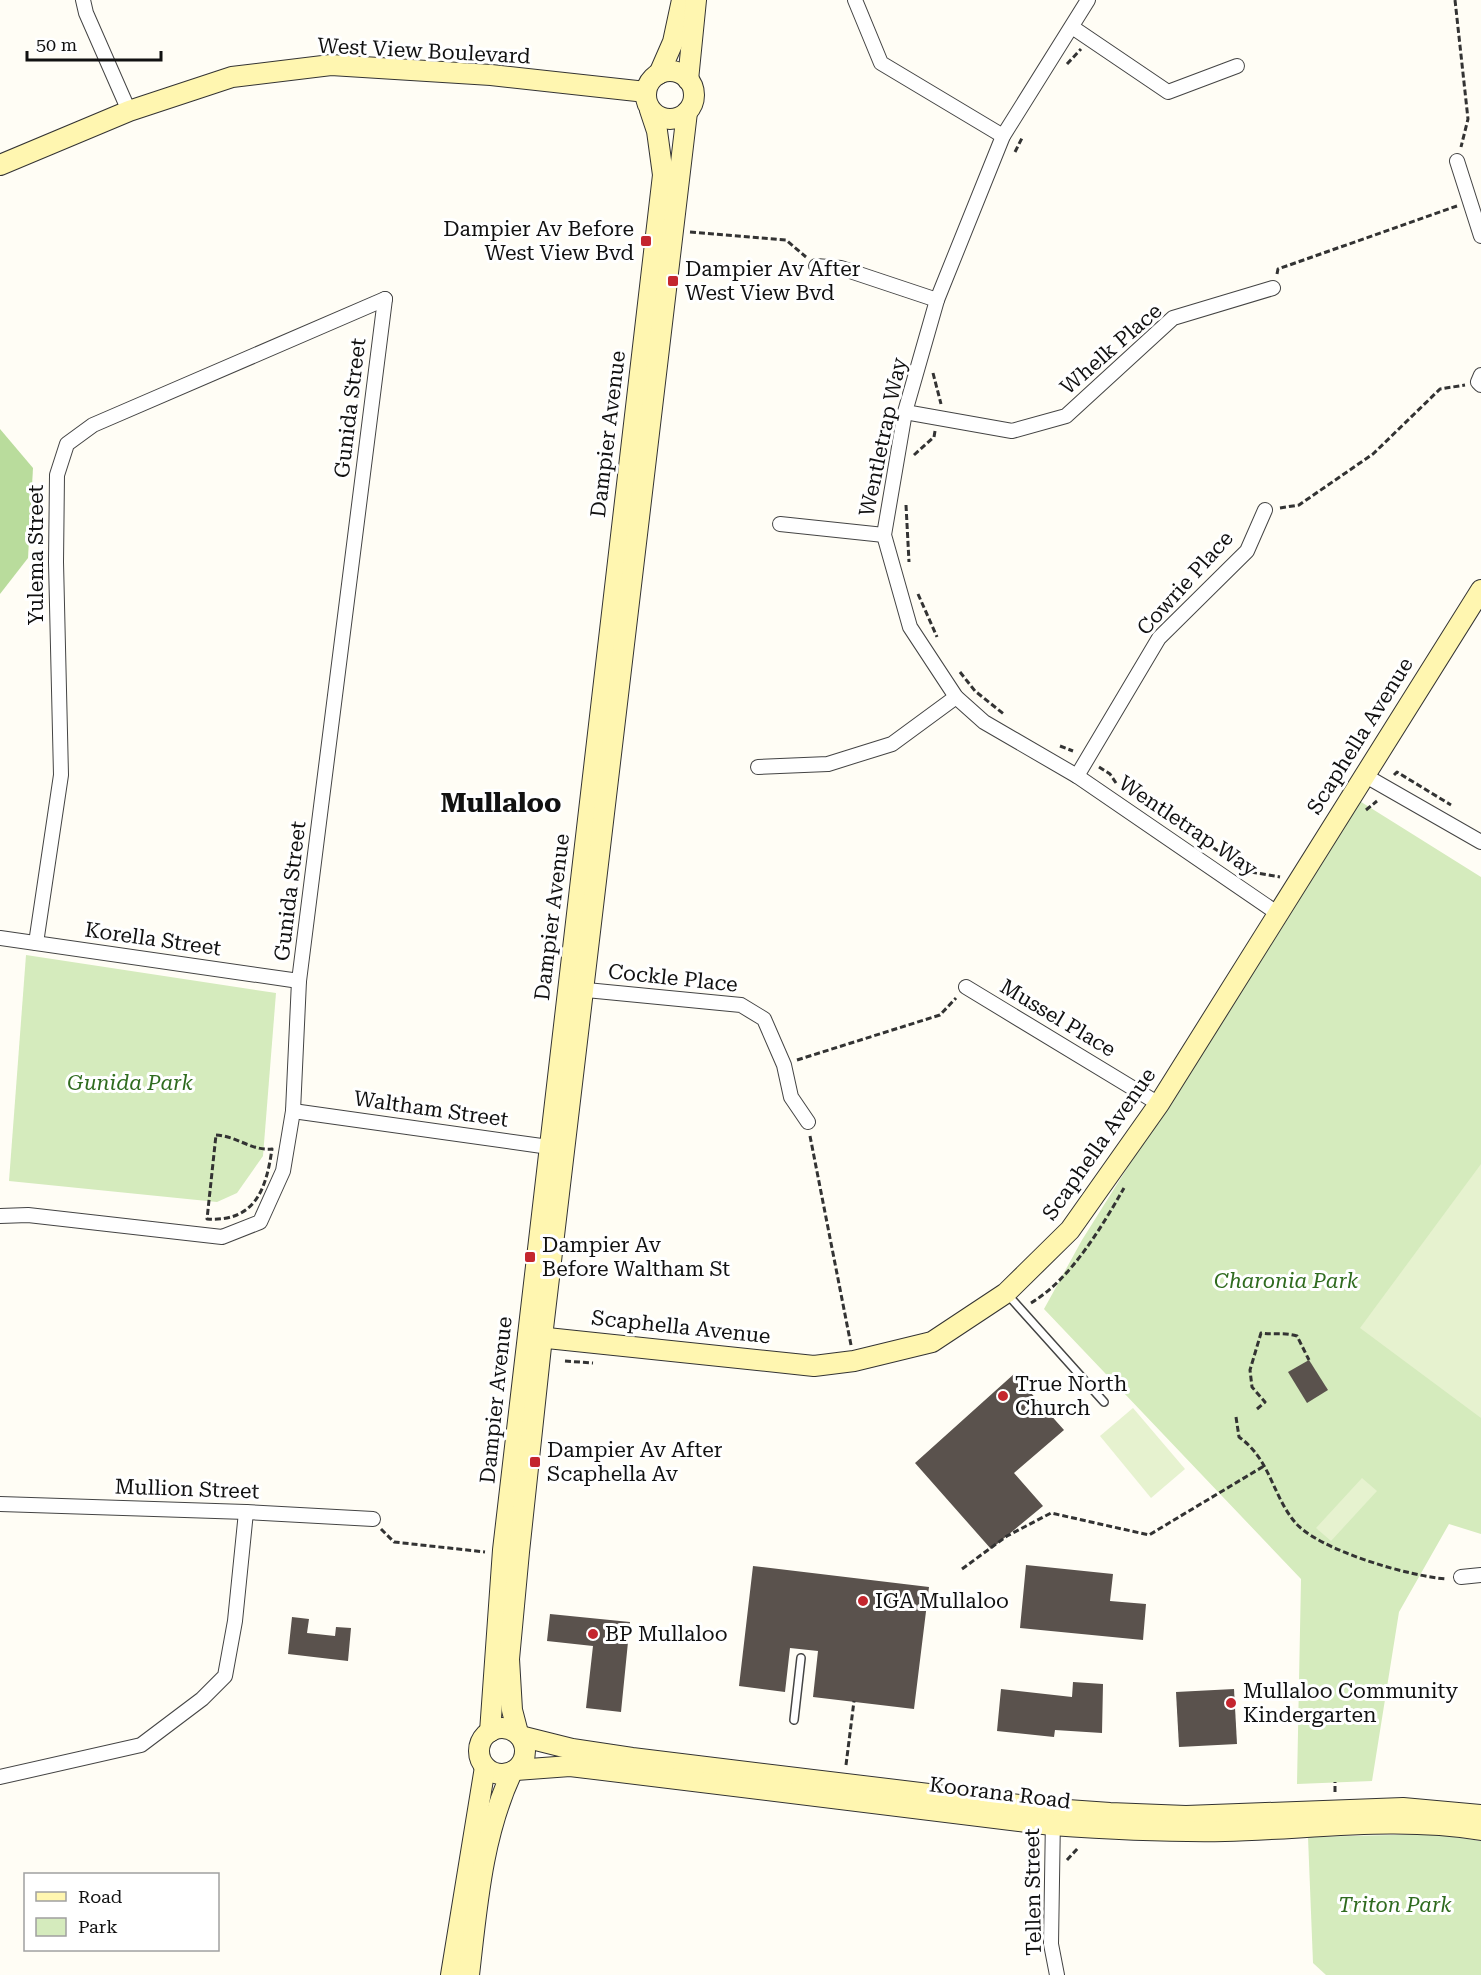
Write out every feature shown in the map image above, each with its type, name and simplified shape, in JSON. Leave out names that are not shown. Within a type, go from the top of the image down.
[{"type":"street","points":[[83,0],[86,13],[129,111]]},
{"type":"street","points":[[682,0],[673,42],[659,74],[652,80],[648,101],[657,116],[670,120],[687,112],[694,96],[688,80],[696,0]]},
{"type":"street","points":[[855,0],[881,63],[1003,136]]},
{"type":"street","name":"Wentletrap Way","points":[[1088,0],[1003,136],[937,300],[905,412],[884,535],[910,627],[956,697],[984,722],[1077,776],[1277,913]]},
{"type":"street","points":[[1072,27],[1168,92],[1237,66]]},
{"type":"street","name":"West View Boulevard","points":[[0,165],[129,111],[232,77],[331,66],[492,75],[648,101]]},
{"type":"street","points":[[659,74],[677,72],[688,80]]},
{"type":"street","name":"Dampier Avenue","points":[[576,989],[663,174],[657,131],[648,101]]},
{"type":"street","name":"Dampier Avenue","points":[[519,1735],[512,1710],[509,1659],[535,1336],[556,1148],[687,112]]},
{"type":"street","points":[[1457,161],[1481,236]]},
{"type":"street","points":[[816,266],[841,268],[937,300]]},
{"type":"street","name":"Whelk Place","points":[[905,412],[1012,431],[1066,416],[1173,318],[1272,288]]},
{"type":"street","name":"Yulema Street","points":[[36,943],[61,775],[56,562],[57,475],[67,444],[93,425],[385,299]]},
{"type":"street","name":"Gunida Street","points":[[0,1216],[28,1215],[222,1237],[260,1222],[283,1171],[293,1111],[299,981],[385,299]]},
{"type":"street","name":"Cowrie Place","points":[[1077,776],[1160,638],[1247,551],[1265,510]]},
{"type":"street","points":[[780,524],[884,535]]},
{"type":"street","name":"Scaphella Avenue","points":[[535,1336],[814,1366],[855,1361],[932,1342],[1006,1293],[1070,1230],[1159,1104],[1481,590]]},
{"type":"street","points":[[758,767],[828,764],[892,744],[956,697]]},
{"type":"street","points":[[1364,775],[1481,842]]},
{"type":"street","name":"Korella Street","points":[[0,938],[299,981]]},
{"type":"street","name":"Mussel Place","points":[[966,987],[1159,1104]]},
{"type":"street","name":"Cockle Place","points":[[576,989],[741,1005],[765,1019],[784,1065],[791,1097],[808,1122]]},
{"type":"street","name":"Waltham Street","points":[[293,1111],[556,1148]]},
{"type":"street","name":"Dampier Avenue","points":[[489,1732],[503,1550],[535,1336]]},
{"type":"street","name":"Mullion Street","points":[[0,1504],[246,1512],[372,1519]]},
{"type":"street","points":[[0,1777],[141,1745],[202,1699],[225,1676],[235,1621],[246,1512]]},
{"type":"street","points":[[1461,1577],[1481,1575]]},
{"type":"street","points":[[469,1975],[486,1850],[498,1807],[514,1771],[521,1764],[525,1750],[519,1735],[504,1728],[489,1732],[482,1739],[479,1748],[480,1758],[485,1767],[498,1774],[514,1771]]},
{"type":"street","name":"Koorana Road","points":[[519,1735],[572,1749],[1053,1817],[1175,1816],[1403,1808],[1481,1815]]},
{"type":"street","name":"Koorana Road","points":[[514,1771],[570,1766],[1170,1831],[1409,1824],[1481,1830]]},
{"type":"street","points":[[451,1975],[485,1767]]},
{"type":"street","name":"Tellen Street","points":[[1053,1817],[1051,1944],[1057,1975]]},
{"type":"lane","points":[[1006,1293],[1104,1402]]},
{"type":"lane","points":[[794,1720],[801,1658]]},
{"type":"path","points":[[1455,0],[1468,119],[1457,161]]},
{"type":"path","points":[[1060,71],[1077,55],[1088,38]]},
{"type":"path","points":[[1011,159],[1027,128]]},
{"type":"path","points":[[1272,288],[1278,269],[1470,202]]},
{"type":"path","points":[[685,231],[786,240],[816,266]]},
{"type":"path","points":[[912,463],[915,453],[934,437],[942,402],[932,369]]},
{"type":"path","points":[[1265,510],[1299,505],[1373,454],[1440,389],[1480,381]]},
{"type":"path","points":[[906,495],[909,563]]},
{"type":"path","points":[[915,586],[939,641]]},
{"type":"path","points":[[956,667],[975,691],[1011,720]]},
{"type":"path","points":[[1056,745],[1087,759],[1110,774],[1119,789]]},
{"type":"path","points":[[1360,816],[1377,800],[1396,772],[1453,806]]},
{"type":"path","points":[[1192,834],[1251,872],[1281,877],[1294,886]]},
{"type":"path","points":[[784,1065],[940,1015],[966,987]]},
{"type":"path","points":[[808,1122],[855,1361]]},
{"type":"path","points":[[216,1135],[236,1138],[252,1147],[272,1149],[268,1174],[258,1200],[243,1213],[224,1220],[207,1219],[216,1135]]},
{"type":"path","points":[[1019,1309],[1045,1294],[1093,1240],[1130,1179]]},
{"type":"path","points":[[1257,1409],[1264,1402],[1252,1387],[1250,1370],[1261,1333],[1274,1335],[1284,1332],[1297,1336],[1309,1360]]},
{"type":"path","points":[[565,1361],[600,1364]]},
{"type":"path","points":[[1236,1417],[1239,1437],[1254,1448],[1294,1522],[1326,1543],[1376,1566],[1417,1572],[1432,1578],[1461,1577]]},
{"type":"path","points":[[962,1569],[1007,1536],[1051,1513],[1149,1535],[1264,1466]]},
{"type":"path","points":[[372,1519],[394,1542],[493,1553]]},
{"type":"path","points":[[846,1768],[854,1701]]},
{"type":"path","points":[[1335,1782],[1336,1810]]},
{"type":"green space","points":[[0,429],[33,468],[28,558],[0,594]]},
{"type":"green space","name":"Charonia Park","points":[[1358,800],[1481,877],[1481,1534],[1449,1524],[1399,1612],[1372,1781],[1297,1784],[1301,1579],[1044,1309],[1082,1240]]},
{"type":"green space","name":"Gunida Park","points":[[26,955],[276,993],[263,1156],[237,1193],[217,1202],[9,1181]]},
{"type":"green space","points":[[1481,1164],[1481,1418],[1360,1328]]},
{"type":"green space","points":[[1133,1408],[1185,1469],[1151,1498],[1100,1436]]},
{"type":"green space","points":[[1362,1478],[1377,1491],[1331,1541],[1316,1528]]},
{"type":"green space","name":"Triton Park","points":[[1435,1834],[1481,1841],[1481,1975],[1326,1975],[1313,1963],[1308,1837]]},
{"type":"building","points":[[1309,1360],[1328,1390],[1307,1403],[1288,1372]]},
{"type":"building","points":[[1014,1374],[1064,1430],[1014,1473],[1043,1506],[991,1549],[915,1463]]},
{"type":"building","points":[[1026,1565],[1113,1574],[1110,1601],[1146,1604],[1143,1640],[1020,1628]]},
{"type":"building","points":[[753,1566],[929,1587],[914,1709],[813,1697],[818,1651],[790,1648],[785,1692],[739,1686]]},
{"type":"building","points":[[550,1614],[630,1622],[621,1712],[586,1708],[593,1646],[547,1641]]},
{"type":"building","points":[[292,1617],[309,1619],[307,1633],[335,1636],[336,1627],[351,1628],[348,1661],[288,1654]]},
{"type":"building","points":[[1073,1682],[1103,1684],[1102,1733],[1055,1730],[1054,1737],[997,1731],[1001,1689],[1072,1697]]},
{"type":"building","points":[[1234,1689],[1237,1744],[1179,1747],[1176,1692]]},
{"type":"place","name":"Dampier Av Before West View Bvd","points":[[646,241]]},
{"type":"place","name":"Dampier Av After West View Bvd","points":[[673,281]]},
{"type":"place","name":"Dampier Av Before Waltham St","points":[[530,1257]]},
{"type":"place","name":"True North Church","points":[[1003,1396]]},
{"type":"place","name":"Dampier Av After Scaphella Av","points":[[535,1462]]},
{"type":"place","name":"IGA Mullaloo","points":[[863,1601]]},
{"type":"place","name":"BP Mullaloo","points":[[593,1634]]},
{"type":"place","name":"Mullaloo Community Kindergarten","points":[[1231,1703]]},
{"type":"district","name":"Mullaloo","points":[[501,803]]}]
